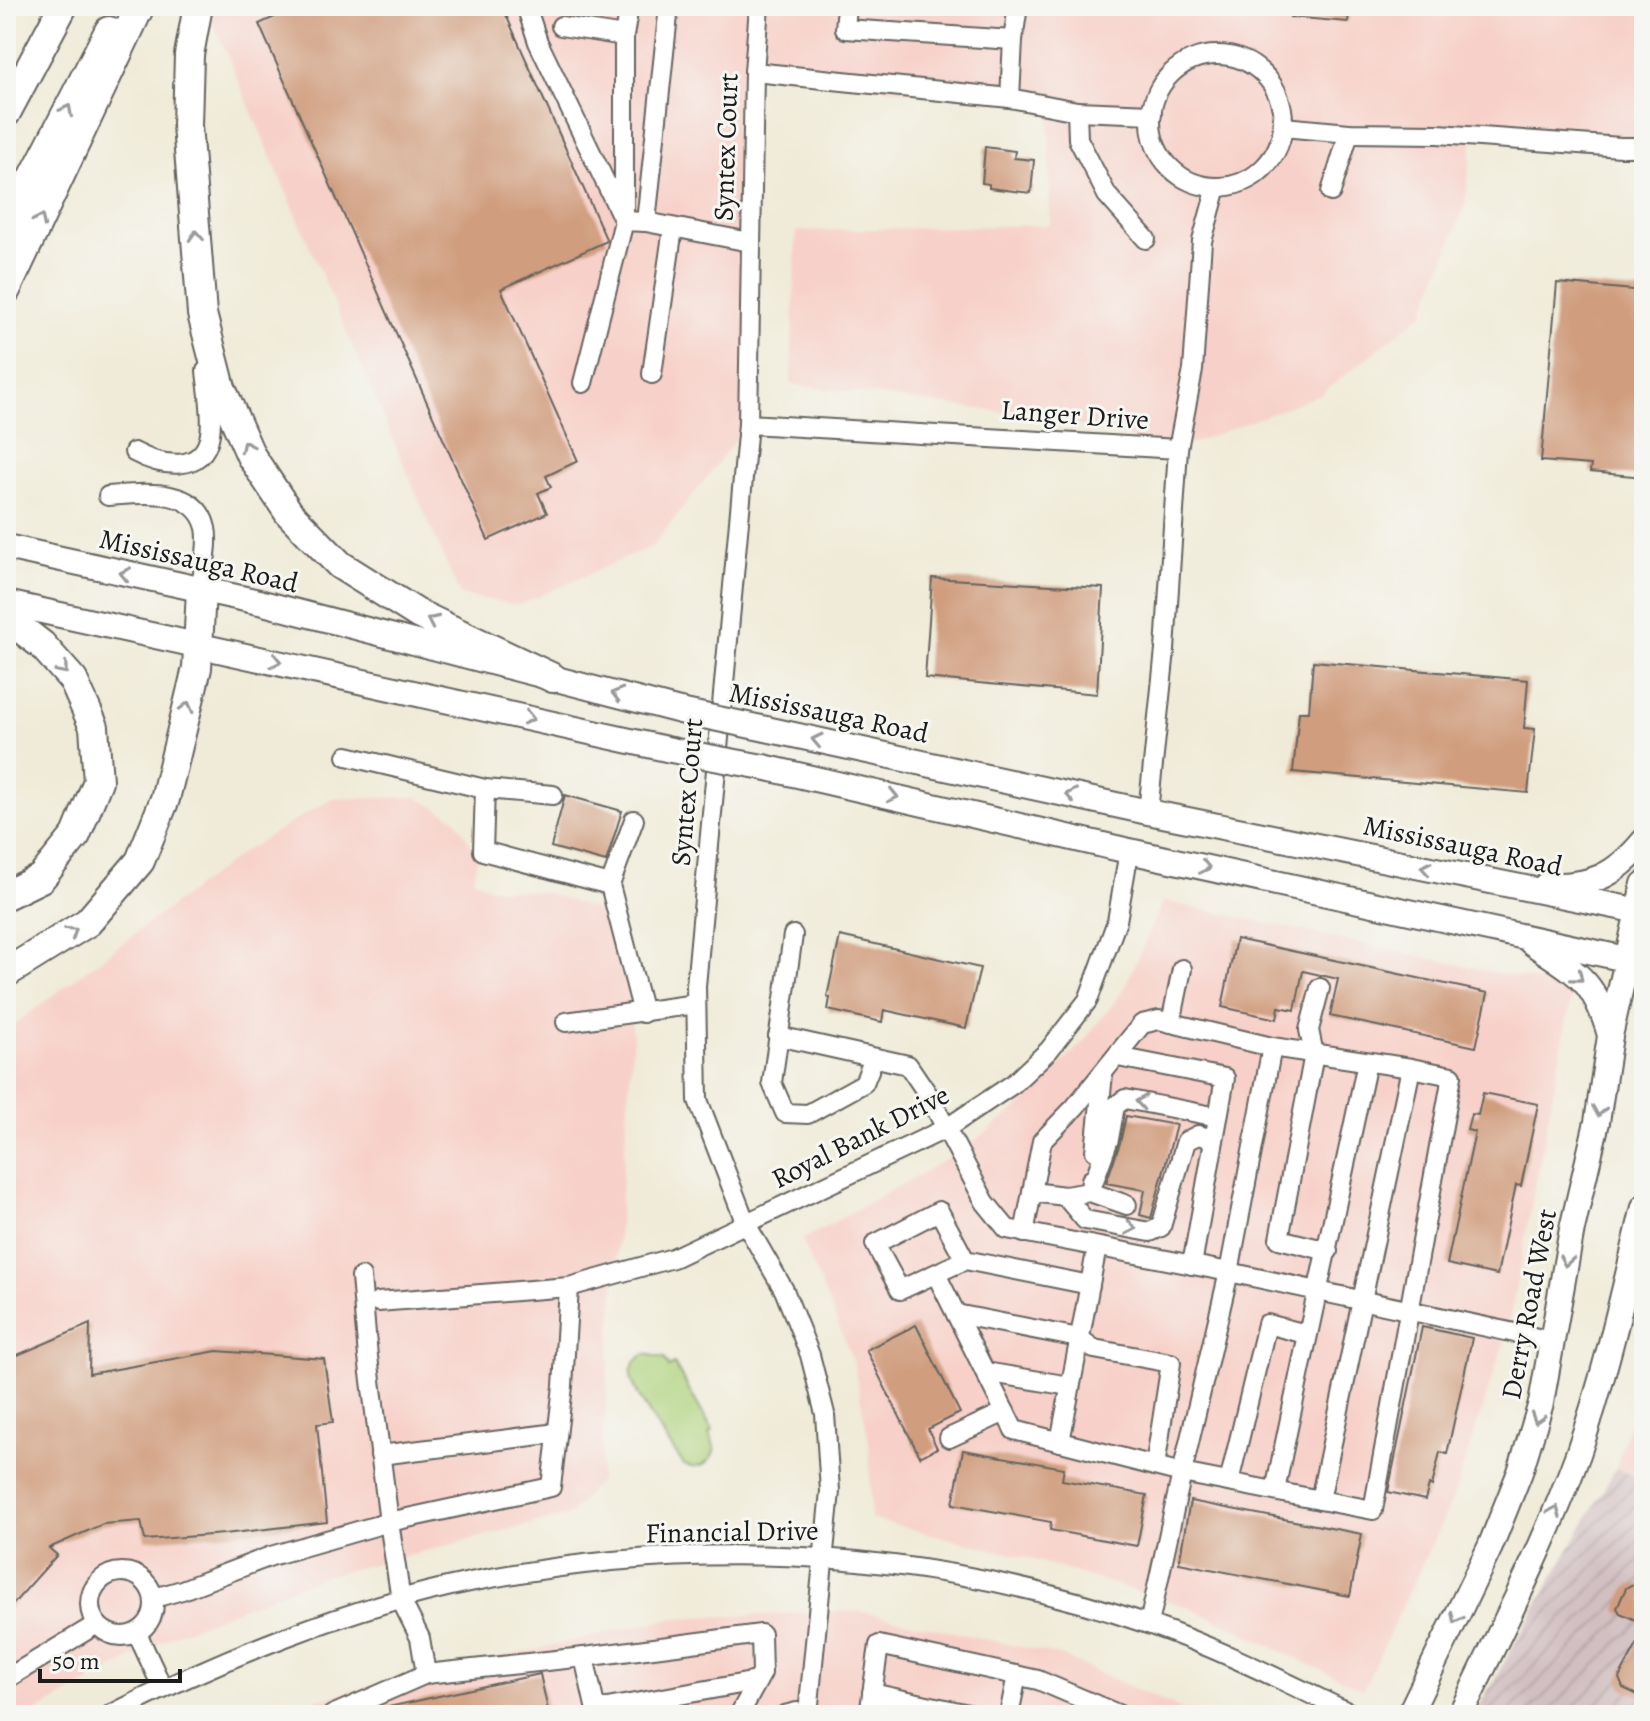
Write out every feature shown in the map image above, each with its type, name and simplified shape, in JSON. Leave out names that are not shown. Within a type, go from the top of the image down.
[{"type":"highway","points":[[6,113],[63,6]]},
{"type":"highway","points":[[6,230],[123,6]]},
{"type":"highway","points":[[6,290],[140,6]]},
{"type":"highway","points":[[198,6],[189,55],[187,125],[202,314],[221,388],[251,456],[289,513],[340,565],[418,614],[553,678]]},
{"type":"highway","points":[[6,973],[88,922],[140,861],[165,799],[197,668],[201,590]]},
{"type":"highway","points":[[6,617],[42,645],[73,680],[94,727],[98,781],[76,835],[41,878],[6,895]]},
{"type":"main road","name":"Mississauga Road","points":[[6,547],[259,602],[680,711],[1148,812],[1640,912]]},
{"type":"main road","points":[[6,603],[1636,961]]},
{"type":"main road","points":[[1503,884],[1561,886],[1603,878],[1634,854],[1644,841]]},
{"type":"main road","name":"Derry Road West","points":[[1409,1715],[1490,1547],[1520,1472],[1541,1403],[1572,1229],[1597,1122],[1610,1036],[1636,961],[1644,884]]},
{"type":"main road","points":[[1522,936],[1585,980],[1601,1003],[1610,1036]]},
{"type":"main road","points":[[1460,1715],[1532,1567],[1577,1455],[1609,1357],[1644,1207]]},
{"type":"street","points":[[526,6],[538,42],[624,221]]},
{"type":"street","points":[[561,26],[564,6]]},
{"type":"street","points":[[583,383],[624,221],[624,36],[629,6]]},
{"type":"street","points":[[646,222],[669,6]]},
{"type":"street","name":"Syntex Court","points":[[759,6],[754,72],[748,424],[696,1004],[698,1100],[746,1224],[784,1290],[810,1355],[825,1414],[830,1491],[810,1714]]},
{"type":"street","points":[[847,6],[845,29],[1013,40]]},
{"type":"street","points":[[1010,98],[1018,6]]},
{"type":"street","points":[[538,42],[561,26],[624,36]]},
{"type":"street","points":[[1224,55],[1244,61],[1268,80],[1282,107],[1283,127],[1272,157],[1262,170],[1248,179],[1217,187],[1199,185],[1182,177],[1168,165],[1152,133],[1152,114],[1157,94],[1168,77],[1184,64],[1204,57],[1224,55]]},
{"type":"street","points":[[754,72],[1010,98],[1077,111],[1152,114]]},
{"type":"street","points":[[1077,111],[1078,139],[1107,195],[1146,239]]},
{"type":"street","points":[[1283,127],[1643,147]]},
{"type":"street","points":[[1331,192],[1349,133]]},
{"type":"street","points":[[1178,449],[1193,370],[1202,241],[1217,187]]},
{"type":"street","points":[[624,221],[646,222],[750,242]]},
{"type":"street","points":[[652,374],[673,228]]},
{"type":"street","points":[[134,452],[153,462],[170,465],[183,464],[205,448],[210,434],[210,413],[202,314]]},
{"type":"street","name":"Langer Drive","points":[[748,424],[1178,449],[1165,650],[1148,812]]},
{"type":"street","points":[[108,496],[174,496],[190,504],[200,514],[206,528],[201,590]]},
{"type":"street","points":[[347,756],[485,789],[553,795]]},
{"type":"street","points":[[485,789],[483,851],[610,885]]},
{"type":"street","points":[[634,820],[610,885],[643,1013]]},
{"type":"street","name":"Royal Bank Drive","points":[[378,1302],[569,1287],[673,1258],[947,1128],[1013,1084],[1049,1050],[1088,1000],[1117,921],[1129,851]]},
{"type":"street","points":[[793,935],[772,1083],[785,1113],[808,1114],[864,1083],[874,1058]]},
{"type":"street","points":[[1171,1023],[1182,969]]},
{"type":"street","points":[[1320,988],[1309,1030],[1314,1054],[1279,1239],[1328,1251]]},
{"type":"street","points":[[566,1022],[696,1004]]},
{"type":"street","points":[[936,1274],[1014,1430],[1182,1473],[1373,1510],[1452,1076],[1272,1047],[1159,1020],[1142,1024],[1118,1057],[1042,1141],[1024,1233]]},
{"type":"street","points":[[778,1036],[908,1065],[924,1087],[985,1202],[1007,1229],[1229,1272],[1552,1341]]},
{"type":"street","points":[[1149,1624],[1229,1272],[1272,1047]]},
{"type":"street","points":[[1118,1057],[1225,1078],[1192,1265]]},
{"type":"street","points":[[1275,1491],[1306,1334],[1319,1292],[1367,1062]]},
{"type":"street","points":[[1320,1500],[1411,1068]]},
{"type":"street","points":[[1090,1192],[1103,1074]]},
{"type":"street","points":[[1090,1192],[1109,1139],[1115,1106],[1125,1099],[1218,1117]]},
{"type":"street","points":[[1065,1196],[1085,1220],[1150,1232],[1161,1227],[1186,1141],[1198,1135],[1214,1139]]},
{"type":"street","points":[[1032,1192],[1065,1196],[1090,1192],[1127,1205]]},
{"type":"street","points":[[965,1260],[939,1211],[875,1244],[900,1290],[965,1260],[1090,1285]]},
{"type":"street","points":[[1060,1442],[1097,1247]]},
{"type":"street","points":[[361,1277],[380,1455],[401,1600],[420,1638],[426,1674]]},
{"type":"street","points":[[154,1598],[271,1556],[389,1522],[551,1487],[569,1287]]},
{"type":"street","points":[[956,1314],[1079,1338],[1094,1349],[1171,1363],[1155,1466]]},
{"type":"street","points":[[1229,1482],[1267,1324],[1306,1334]]},
{"type":"street","points":[[985,1372],[1070,1386]]},
{"type":"street","points":[[949,1438],[1005,1412]]},
{"type":"street","points":[[380,1455],[557,1433]]},
{"type":"street","name":"Financial Drive","points":[[110,1715],[163,1689],[304,1632],[401,1600],[467,1583],[537,1571],[655,1557],[724,1555],[824,1557],[906,1566],[1044,1593],[1149,1624],[1206,1645],[1354,1715]]},
{"type":"street","points":[[114,1573],[133,1574],[144,1581],[154,1598],[149,1622],[137,1633],[122,1637],[112,1635],[97,1624],[91,1611],[91,1597],[97,1585],[114,1573]]},
{"type":"street","points":[[6,1679],[97,1624]]},
{"type":"street","points":[[137,1633],[163,1689]]},
{"type":"street","points":[[332,1715],[426,1674],[761,1634],[762,1673],[739,1715]]},
{"type":"street","points":[[869,1715],[879,1645],[1038,1680],[1120,1715]]},
{"type":"street","points":[[584,1657],[596,1712],[757,1681]]},
{"type":"street","points":[[1009,1715],[1017,1675]]},
{"type":"street","points":[[872,1693],[973,1715]]},
{"type":"street","points":[[785,1715],[797,1712],[810,1714]]},
{"type":"shaded area","points":[[206,6],[1644,6],[1644,147],[1473,137],[1465,205],[1423,314],[1321,394],[1178,449],[1046,418],[791,384],[796,231],[1050,225],[1049,108],[754,72],[748,424],[653,546],[519,605],[460,595]]},
{"type":"shaded area","points":[[416,797],[455,818],[478,856],[473,879],[490,888],[547,893],[596,910],[606,923],[626,976],[633,1037],[600,1480],[569,1515],[321,1577],[178,1633],[30,1715],[6,1715],[6,1031],[243,852],[331,799]]},
{"type":"shaded area","points":[[1163,901],[1573,989],[1507,1333],[1452,1501],[1363,1690],[1191,1608],[1031,1559],[871,1519],[869,1442],[853,1360],[802,1240],[961,1151],[1021,1106],[1081,1044],[1123,991]]},
{"type":"shaded area","points":[[1644,1374],[1644,1481],[1616,1468]]},
{"type":"shaded area","points":[[1616,1468],[1644,1481],[1644,1715],[1474,1715]]},
{"type":"shaded area","points":[[859,1611],[1061,1656],[1195,1715],[246,1715],[674,1618]]},
{"type":"green space","points":[[645,1354],[664,1358],[669,1367],[674,1364],[713,1431],[709,1434],[715,1449],[704,1465],[684,1465],[637,1392],[631,1373],[636,1362]]},
{"type":"building","points":[[299,6],[502,6],[607,241],[501,289],[578,461],[546,476],[551,487],[538,493],[547,513],[488,540],[259,24]]},
{"type":"building","points":[[1291,6],[1350,6],[1348,22],[1290,17]]},
{"type":"building","points":[[985,147],[1015,151],[1014,158],[1034,160],[1031,193],[989,188],[989,184],[982,183]]},
{"type":"building","points":[[1557,283],[1644,291],[1644,477],[1590,472],[1591,465],[1541,461]]},
{"type":"building","points":[[932,578],[1103,588],[1097,694],[925,678]]},
{"type":"building","points":[[1313,661],[1528,680],[1524,728],[1535,729],[1528,793],[1293,772],[1299,712],[1309,712]]},
{"type":"building","points":[[565,795],[622,811],[606,862],[551,847]]},
{"type":"building","points":[[840,936],[980,968],[966,1028],[884,1010],[882,1022],[828,1010],[830,998],[827,997]]},
{"type":"building","points":[[1236,939],[1488,993],[1476,1047],[1330,1016],[1338,979],[1303,971],[1295,1010],[1279,1007],[1277,1019],[1222,1007]]},
{"type":"building","points":[[1483,1093],[1538,1104],[1521,1186],[1516,1185],[1497,1275],[1447,1264],[1475,1132],[1467,1130],[1471,1114],[1478,1115]]},
{"type":"building","points":[[1126,1116],[1176,1125],[1151,1218],[1140,1215],[1145,1190],[1106,1183]]},
{"type":"building","points":[[90,1324],[89,1374],[217,1351],[324,1359],[333,1422],[317,1424],[327,1522],[145,1540],[141,1521],[103,1524],[49,1548],[57,1555],[6,1612],[6,1360]]},
{"type":"building","points":[[916,1325],[960,1413],[928,1429],[937,1448],[920,1457],[866,1350]]},
{"type":"building","points":[[1422,1327],[1472,1338],[1447,1454],[1440,1452],[1432,1486],[1429,1485],[1425,1500],[1388,1492]]},
{"type":"building","points":[[963,1450],[1064,1468],[1062,1480],[1147,1495],[1137,1546],[1050,1530],[1051,1522],[953,1504]]},
{"type":"building","points":[[1190,1501],[1362,1534],[1350,1596],[1179,1563]]},
{"type":"building","points":[[1644,1585],[1644,1624],[1620,1613],[1617,1608],[1626,1588]]},
{"type":"building","points":[[1644,1632],[1644,1698],[1623,1688],[1619,1678]]},
{"type":"building","points":[[540,1674],[549,1715],[385,1715],[384,1708]]}]
